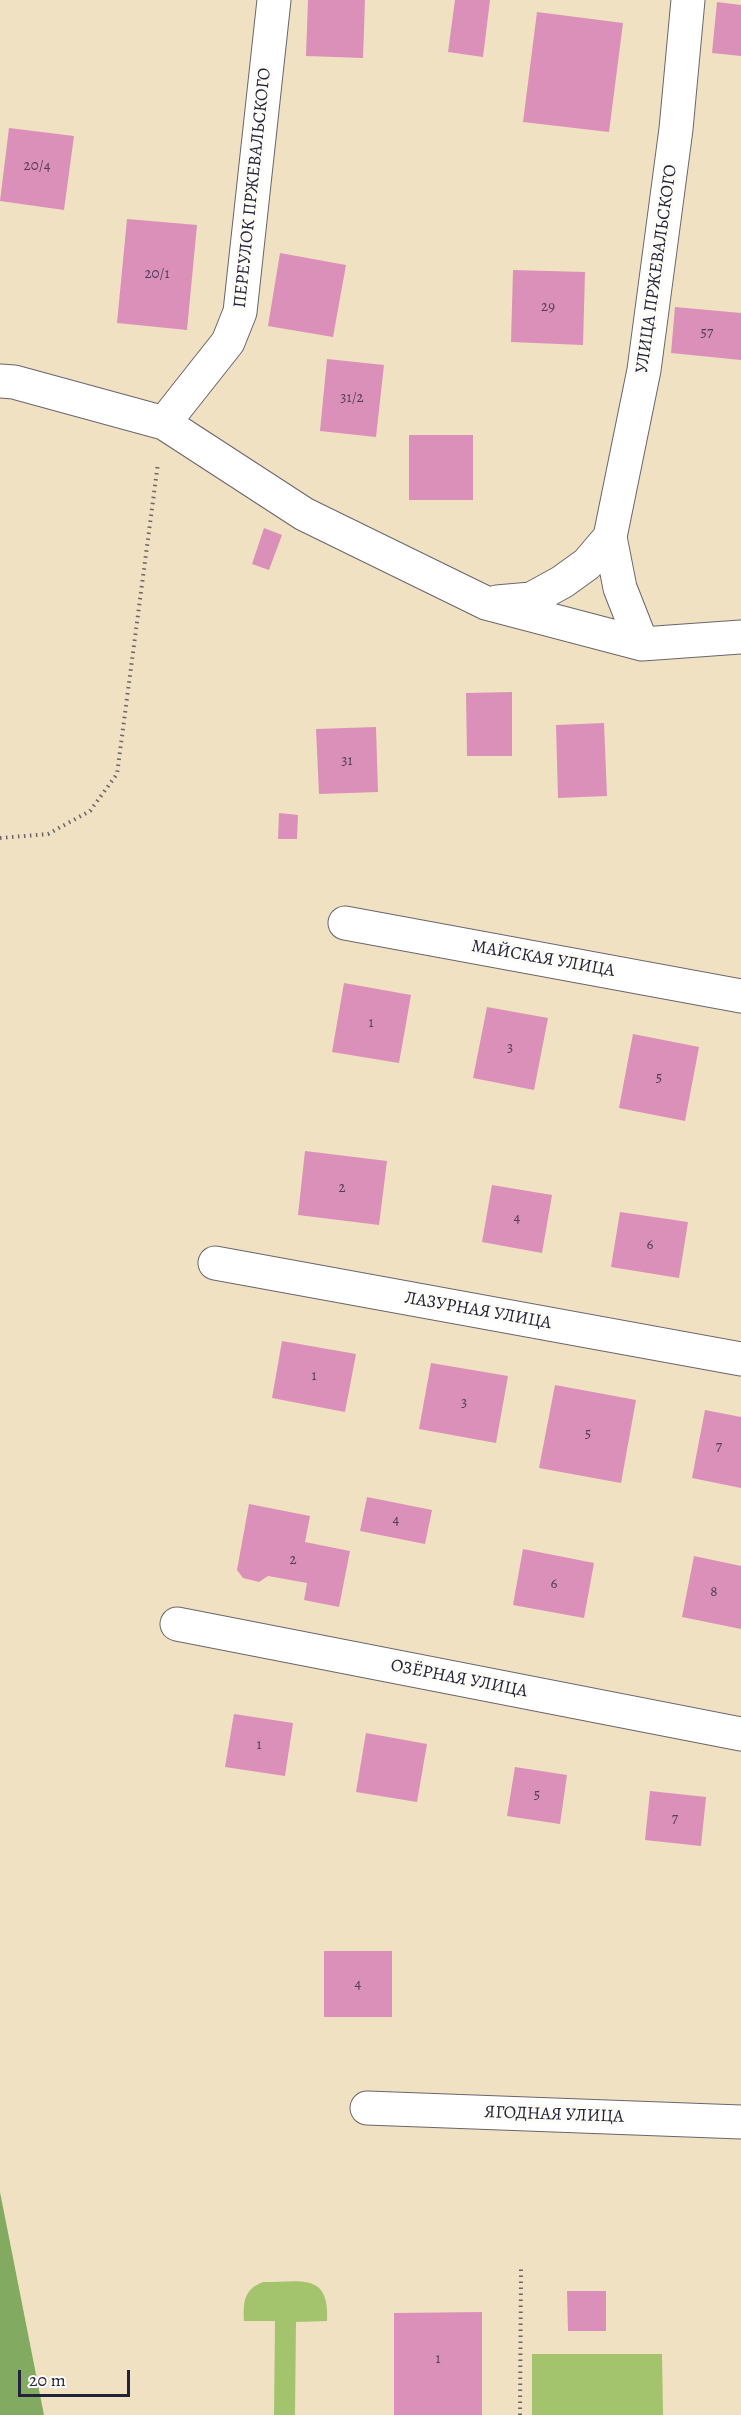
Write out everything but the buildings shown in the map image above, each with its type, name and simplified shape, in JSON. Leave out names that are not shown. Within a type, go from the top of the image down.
[{"type":"street","name":"ПЕРЕУЛОК ПРЖЕВАЛЬСКОГО","points":[[164,423],[228,342],[240,312],[274,0]]},
{"type":"street","name":"УЛИЦА ПРЖЕВАЛЬСКОГО","points":[[642,644],[620,588],[610,537],[644,370],[676,129],[688,0]]},
{"type":"street","points":[[0,381],[14,382],[164,423],[304,514],[486,603],[642,644],[741,637]]},
{"type":"street","name":"УЛИЦА ПРЖЕВАЛЬСКОГО","points":[[486,603],[531,599],[562,582],[587,564],[610,537]]},
{"type":"street","name":"МАЙСКАЯ УЛИЦА","points":[[345,923],[741,996]]},
{"type":"street","name":"ЛАЗУРНАЯ УЛИЦА","points":[[215,1263],[741,1359]]},
{"type":"street","name":"ОЗЁРНАЯ УЛИЦА","points":[[177,1624],[741,1734]]},
{"type":"street","name":"ЯГОДНАЯ УЛИЦА","points":[[367,2108],[741,2122]]},
{"type":"path","points":[[0,838],[48,834],[90,811],[117,774],[164,423]]},
{"type":"path","points":[[520,2415],[521,2267]]},
{"type":"green space","points":[[0,2192],[44,2415],[0,2415]]},
{"type":"green space","points":[[301,2281],[310,2283],[324,2294],[327,2305],[327,2321],[296,2322],[295,2415],[274,2415],[275,2321],[244,2321],[248,2292],[263,2282]]},
{"type":"green space","points":[[532,2354],[662,2354],[663,2415],[532,2415]]}]
